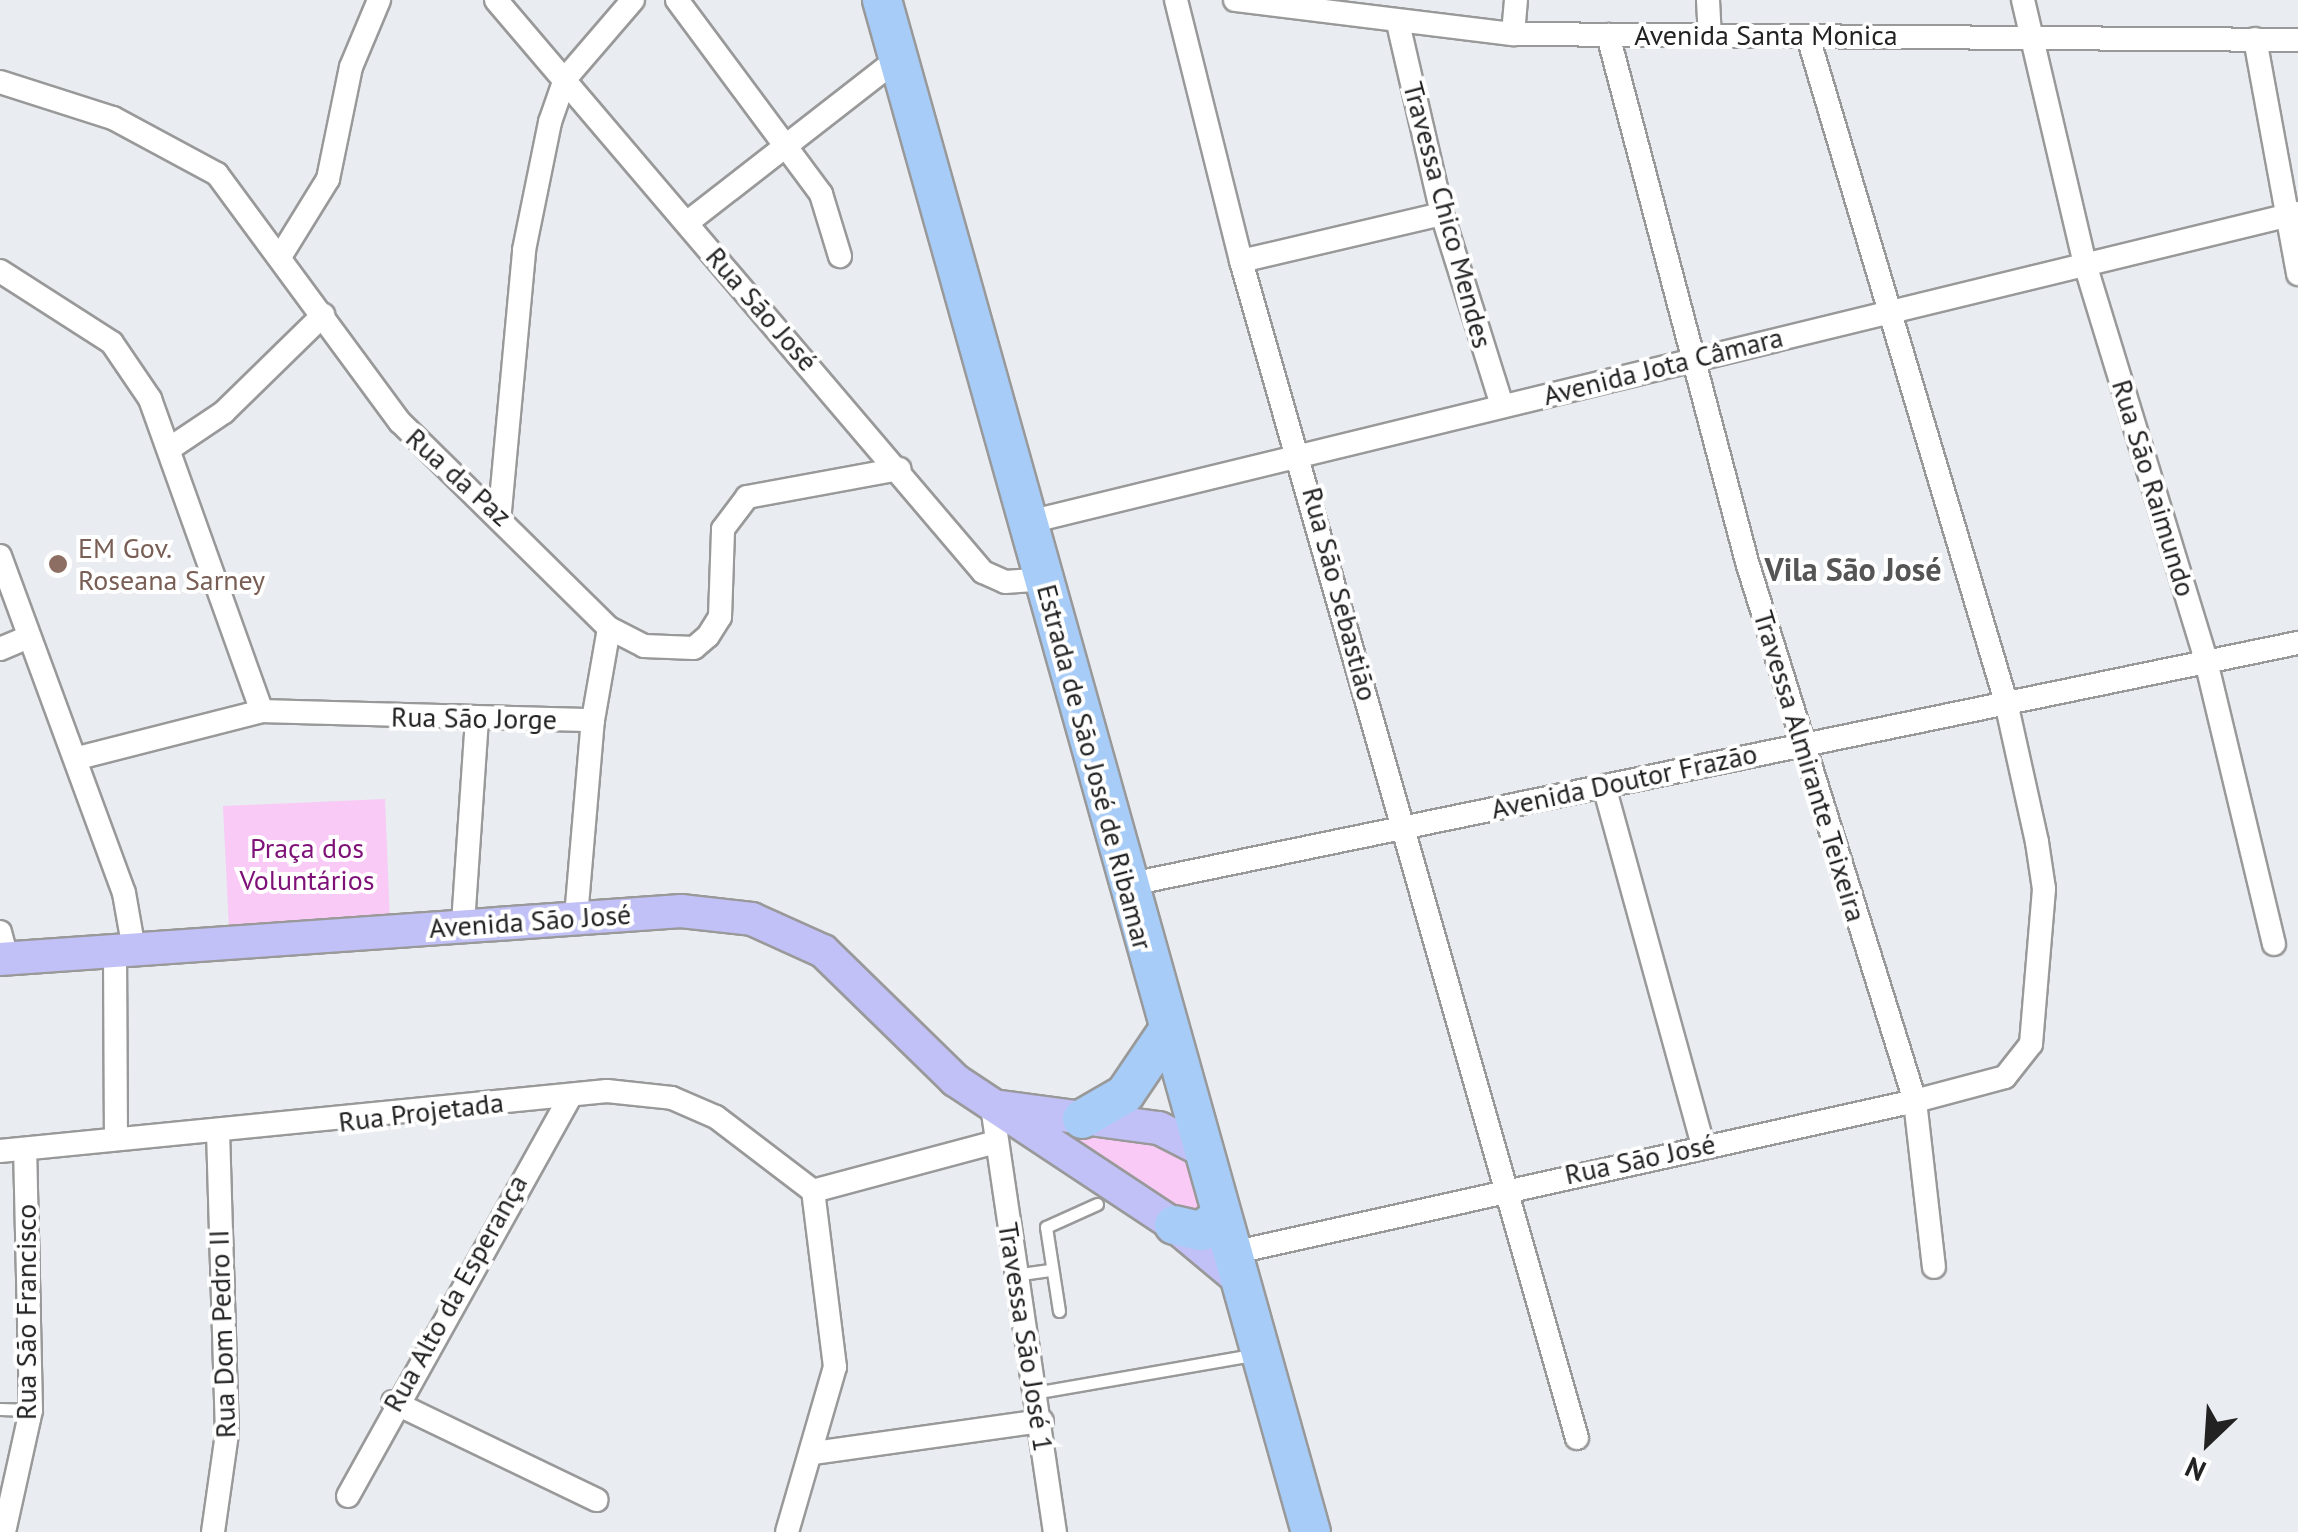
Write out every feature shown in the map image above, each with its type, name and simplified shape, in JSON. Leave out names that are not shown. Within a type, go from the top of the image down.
[{"type":"main road","name":"Estrada de São José de Ribamar","points":[[882,0],[1167,1032],[1311,1532]]},
{"type":"main road","points":[[1082,1119],[1125,1094],[1167,1032]]},
{"type":"main road","points":[[1174,1224],[1201,1231],[1221,1216]]},
{"type":"street","points":[[283,252],[328,180],[351,67],[379,0]]},
{"type":"street","points":[[500,511],[524,250],[565,79],[633,0]]},
{"type":"street","points":[[677,0],[822,194],[840,256]]},
{"type":"street","name":"Rua São Sebastião","points":[[1176,0],[1241,261],[1302,455],[1504,1188],[1578,1438]]},
{"type":"street","name":"Avenida Santa Monica","points":[[1235,0],[1512,34],[2027,34],[2298,40]]},
{"type":"street","points":[[1512,34],[1516,0]]},
{"type":"street","points":[[1708,0],[1710,35]]},
{"type":"street","name":"Rua São Raimundo","points":[[2024,0],[2027,34],[2085,264],[2206,662],[2274,944]]},
{"type":"street","name":"Rua São José","points":[[501,2],[983,572],[1005,582],[1044,579]]},
{"type":"street","name":"Travessa Chico Mendes","points":[[1398,22],[1442,214],[1502,406]]},
{"type":"street","name":"Travessa Almirante Teixeira","points":[[1608,35],[1689,360],[1801,744],[1915,1101],[1934,1267]]},
{"type":"street","points":[[1808,37],[1885,312],[2006,702]]},
{"type":"street","points":[[2254,39],[2298,274]]},
{"type":"street","points":[[688,222],[898,58]]},
{"type":"street","name":"Rua da Paz","points":[[0,82],[50,92],[189,152],[283,252],[400,422],[500,511],[609,628],[644,646],[694,648],[720,617],[723,530],[747,497],[899,469]]},
{"type":"street","points":[[1241,261],[1442,214]]},
{"type":"street","name":"Avenida Jota Câmara","points":[[1029,522],[2290,215]]},
{"type":"street","points":[[0,271],[112,343],[172,447],[262,712]]},
{"type":"street","points":[[172,447],[224,412],[323,315]]},
{"type":"street","points":[[0,556],[78,758],[125,950],[116,1140]]},
{"type":"street","name":"Rua São Jorge","points":[[78,758],[262,712],[593,720],[609,628]]},
{"type":"street","points":[[0,649],[28,636]]},
{"type":"street","name":"Avenida Doutor Frazão","points":[[1126,885],[2298,642]]},
{"type":"street","name":"Rua São José","points":[[1237,1267],[1504,1188],[1915,1101],[2005,1077],[2032,1044],[2044,888],[2006,702]]},
{"type":"street","points":[[463,924],[476,719]]},
{"type":"street","points":[[576,917],[593,720]]},
{"type":"street","points":[[1604,786],[1703,1145]]},
{"type":"street","name":"Avenida São José","points":[[2,950],[125,950],[576,917],[719,913],[781,928],[823,951],[992,1106],[1237,1267]]},
{"type":"street","name":"Rua Projetada","points":[[0,1151],[218,1134],[571,1094],[672,1098],[766,1149],[812,1192]]},
{"type":"street","name":"Rua Alto da Esperança","points":[[348,1496],[393,1402],[571,1094]]},
{"type":"street","points":[[992,1106],[1170,1131],[1204,1151]]},
{"type":"street","name":"Travessa São José 1","points":[[992,1106],[1014,1276],[1040,1392],[1056,1532]]},
{"type":"street","name":"Rua Dom Pedro II","points":[[213,1532],[227,1434],[218,1134]]},
{"type":"street","points":[[787,1532],[813,1454],[834,1335],[812,1192],[996,1142]]},
{"type":"street","name":"Rua São Francisco","points":[[4,1532],[31,1410],[25,1149]]},
{"type":"street","points":[[393,1402],[597,1500]]},
{"type":"street","points":[[813,1454],[1042,1421]]},
{"type":"lane","points":[[1059,1311],[1050,1270],[1049,1223],[1097,1204]]},
{"type":"lane","points":[[1014,1276],[1050,1270]]},
{"type":"lane","points":[[1040,1392],[1260,1354]]},
{"type":"lane","points":[[0,1410],[31,1410]]},
{"type":"green space","name":"Praça dos Voluntários","points":[[385,799],[390,923],[229,929],[223,806]]},
{"type":"green space","points":[[1044,1123],[1152,1137],[1178,1152],[1194,1170],[1200,1212],[1185,1217]]},
{"type":"place","name":"EM Gov. Roseana Sarney","points":[[58,564]]},
{"type":"district","name":"Vila São José","points":[[1853,569]]}]
